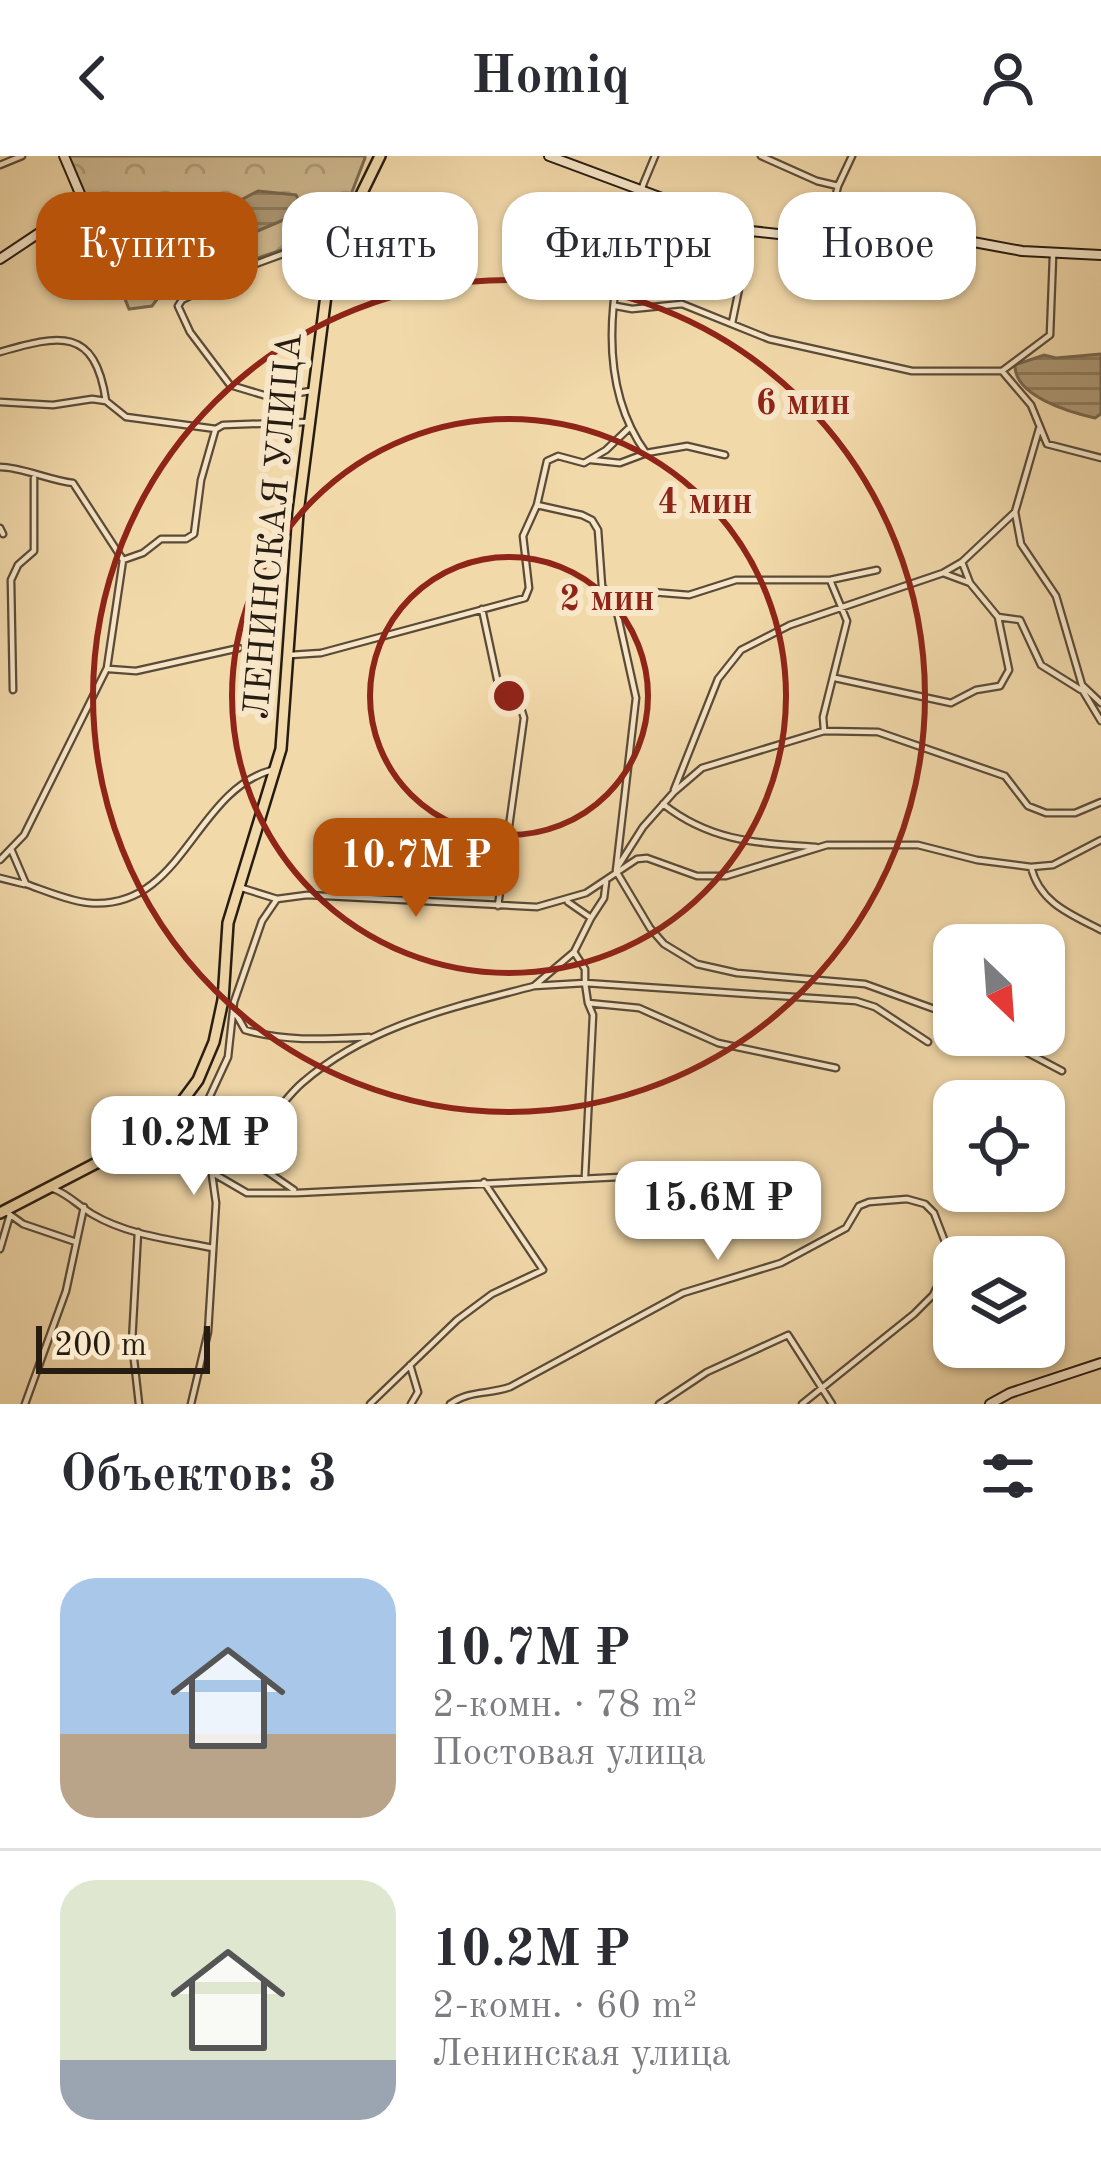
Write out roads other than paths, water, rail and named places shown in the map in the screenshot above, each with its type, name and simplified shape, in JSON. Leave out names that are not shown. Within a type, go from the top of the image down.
[{"type":"main road","name":"ЛЕНИНСКАЯ УЛИЦА","points":[[362,192],[380,156]]},
{"type":"main road","name":"ЛЕНИНСКАЯ УЛИЦА","points":[[229,1001],[228,923],[278,768],[311,391],[325,300]]},
{"type":"main road","points":[[4,1212],[166,1123],[188,1095],[229,1001]]},
{"type":"street","points":[[0,165],[22,156]]},
{"type":"street","points":[[0,260],[81,205],[82,196],[64,156]]},
{"type":"street","points":[[549,156],[645,192]]},
{"type":"street","points":[[646,453],[628,428],[610,360],[624,236],[655,156]]},
{"type":"street","points":[[761,156],[817,182],[838,186]]},
{"type":"street","points":[[837,192],[852,156]]},
{"type":"street","points":[[976,241],[1053,254],[1101,255]]},
{"type":"street","points":[[616,306],[682,304],[770,339],[912,371],[1002,371],[1050,334],[1053,254]]},
{"type":"street","points":[[282,255],[224,278],[178,306],[190,332],[230,385],[269,397],[311,391]]},
{"type":"street","points":[[733,323],[738,300]]},
{"type":"street","points":[[0,352],[42,338],[84,348],[98,365],[106,401],[125,417],[215,429],[223,424],[308,422]]},
{"type":"street","points":[[1002,371],[1031,405],[1039,430],[1052,447],[1101,458]]},
{"type":"street","points":[[0,402],[106,401]]},
{"type":"street","points":[[290,655],[321,653],[528,595],[524,536],[547,461],[558,456],[584,463],[628,428]]},
{"type":"street","points":[[123,560],[161,539],[186,539],[194,533],[201,480],[215,429]]},
{"type":"street","points":[[1039,430],[1015,512],[1021,544],[1056,596],[1082,688],[1101,721]]},
{"type":"street","points":[[591,460],[620,463],[687,446],[725,455]]},
{"type":"street","points":[[0,467],[18,467],[34,478],[74,483],[123,560],[106,668],[24,835],[0,860]]},
{"type":"street","points":[[13,691],[11,580],[18,565],[34,551],[34,478]]},
{"type":"street","points":[[537,505],[581,514],[596,524],[602,586],[615,603],[636,698],[616,871],[664,944],[697,964],[737,973],[865,984],[933,1008]]},
{"type":"street","points":[[674,792],[718,679],[741,650],[778,631],[943,573],[962,562],[1015,512]]},
{"type":"street","points":[[835,679],[951,703],[976,690],[1000,686],[1009,670],[998,616],[970,584],[962,562]]},
{"type":"street","points":[[615,603],[639,590],[689,595],[736,580],[830,580],[877,570]]},
{"type":"street","points":[[943,573],[970,584]]},
{"type":"street","points":[[824,730],[823,717],[847,621],[830,580]]},
{"type":"street","points":[[482,608],[500,693],[521,709],[524,718],[498,906]]},
{"type":"street","points":[[998,616],[1021,620],[1041,665],[1101,703]]},
{"type":"street","points":[[106,668],[136,670],[239,648]]},
{"type":"street","points":[[238,887],[277,899],[307,895],[537,907],[566,900],[606,882],[663,804],[710,763],[824,730],[878,732],[1006,776],[1028,806],[1046,813],[1075,813],[1101,802]]},
{"type":"street","name":"ЛЕНИНСКАЯ УЛИЦА","points":[[0,878],[85,902],[131,898],[168,873],[226,795],[254,775],[278,768]]},
{"type":"street","points":[[663,804],[681,818],[742,841],[817,848],[918,845],[1031,867],[1053,866],[1101,840]]},
{"type":"street","points":[[616,871],[647,858],[697,875],[726,876],[817,848]]},
{"type":"street","points":[[11,849],[26,884]]},
{"type":"street","points":[[1031,867],[1040,892],[1058,908],[1101,930]]},
{"type":"street","points":[[534,986],[574,952],[604,898],[606,882]]},
{"type":"street","points":[[277,899],[262,921],[229,1001],[238,1022],[260,1035],[310,1040],[369,1036]]},
{"type":"street","points":[[566,900],[591,918]]},
{"type":"street","points":[[574,952],[585,969],[587,1003],[593,1015],[585,1178]]},
{"type":"street","points":[[297,1193],[262,1168],[251,1150],[259,1133],[300,1084],[369,1036],[409,1019],[534,986],[585,983],[856,1001],[875,1007],[928,1042]]},
{"type":"street","name":"ЛЕНИНСКАЯ УЛИЦА","points":[[173,1144],[203,1111],[228,1057],[229,1001]]},
{"type":"street","points":[[587,1003],[638,1008],[718,1043],[836,1068]]},
{"type":"street","points":[[214,1042],[232,1030]]},
{"type":"street","points":[[1041,1056],[1062,1071]]},
{"type":"street","points":[[190,1404],[208,1332],[215,1204],[203,1111]]},
{"type":"street","points":[[137,1142],[142,1152],[259,1133]]},
{"type":"street","points":[[211,1172],[248,1193],[722,1172],[742,1179]]},
{"type":"street","points":[[370,1404],[409,1363],[492,1294],[543,1270],[484,1182]]},
{"type":"street","points":[[47,1187],[138,1232],[213,1248]]},
{"type":"street","points":[[450,1404],[466,1394],[510,1387],[683,1294],[781,1263],[846,1228],[859,1206],[907,1199],[925,1204],[934,1213],[946,1247],[941,1279],[933,1294],[914,1315],[802,1404]]},
{"type":"street","points":[[25,1404],[66,1291],[84,1207]]},
{"type":"street","points":[[0,1249],[4,1212],[23,1225],[76,1242]]},
{"type":"street","points":[[138,1232],[132,1342],[139,1404]]},
{"type":"street","points":[[659,1404],[707,1372],[788,1335],[832,1404]]},
{"type":"street","points":[[409,1363],[418,1392],[411,1404]]},
{"type":"street","points":[[990,1404],[1101,1364]]}]
